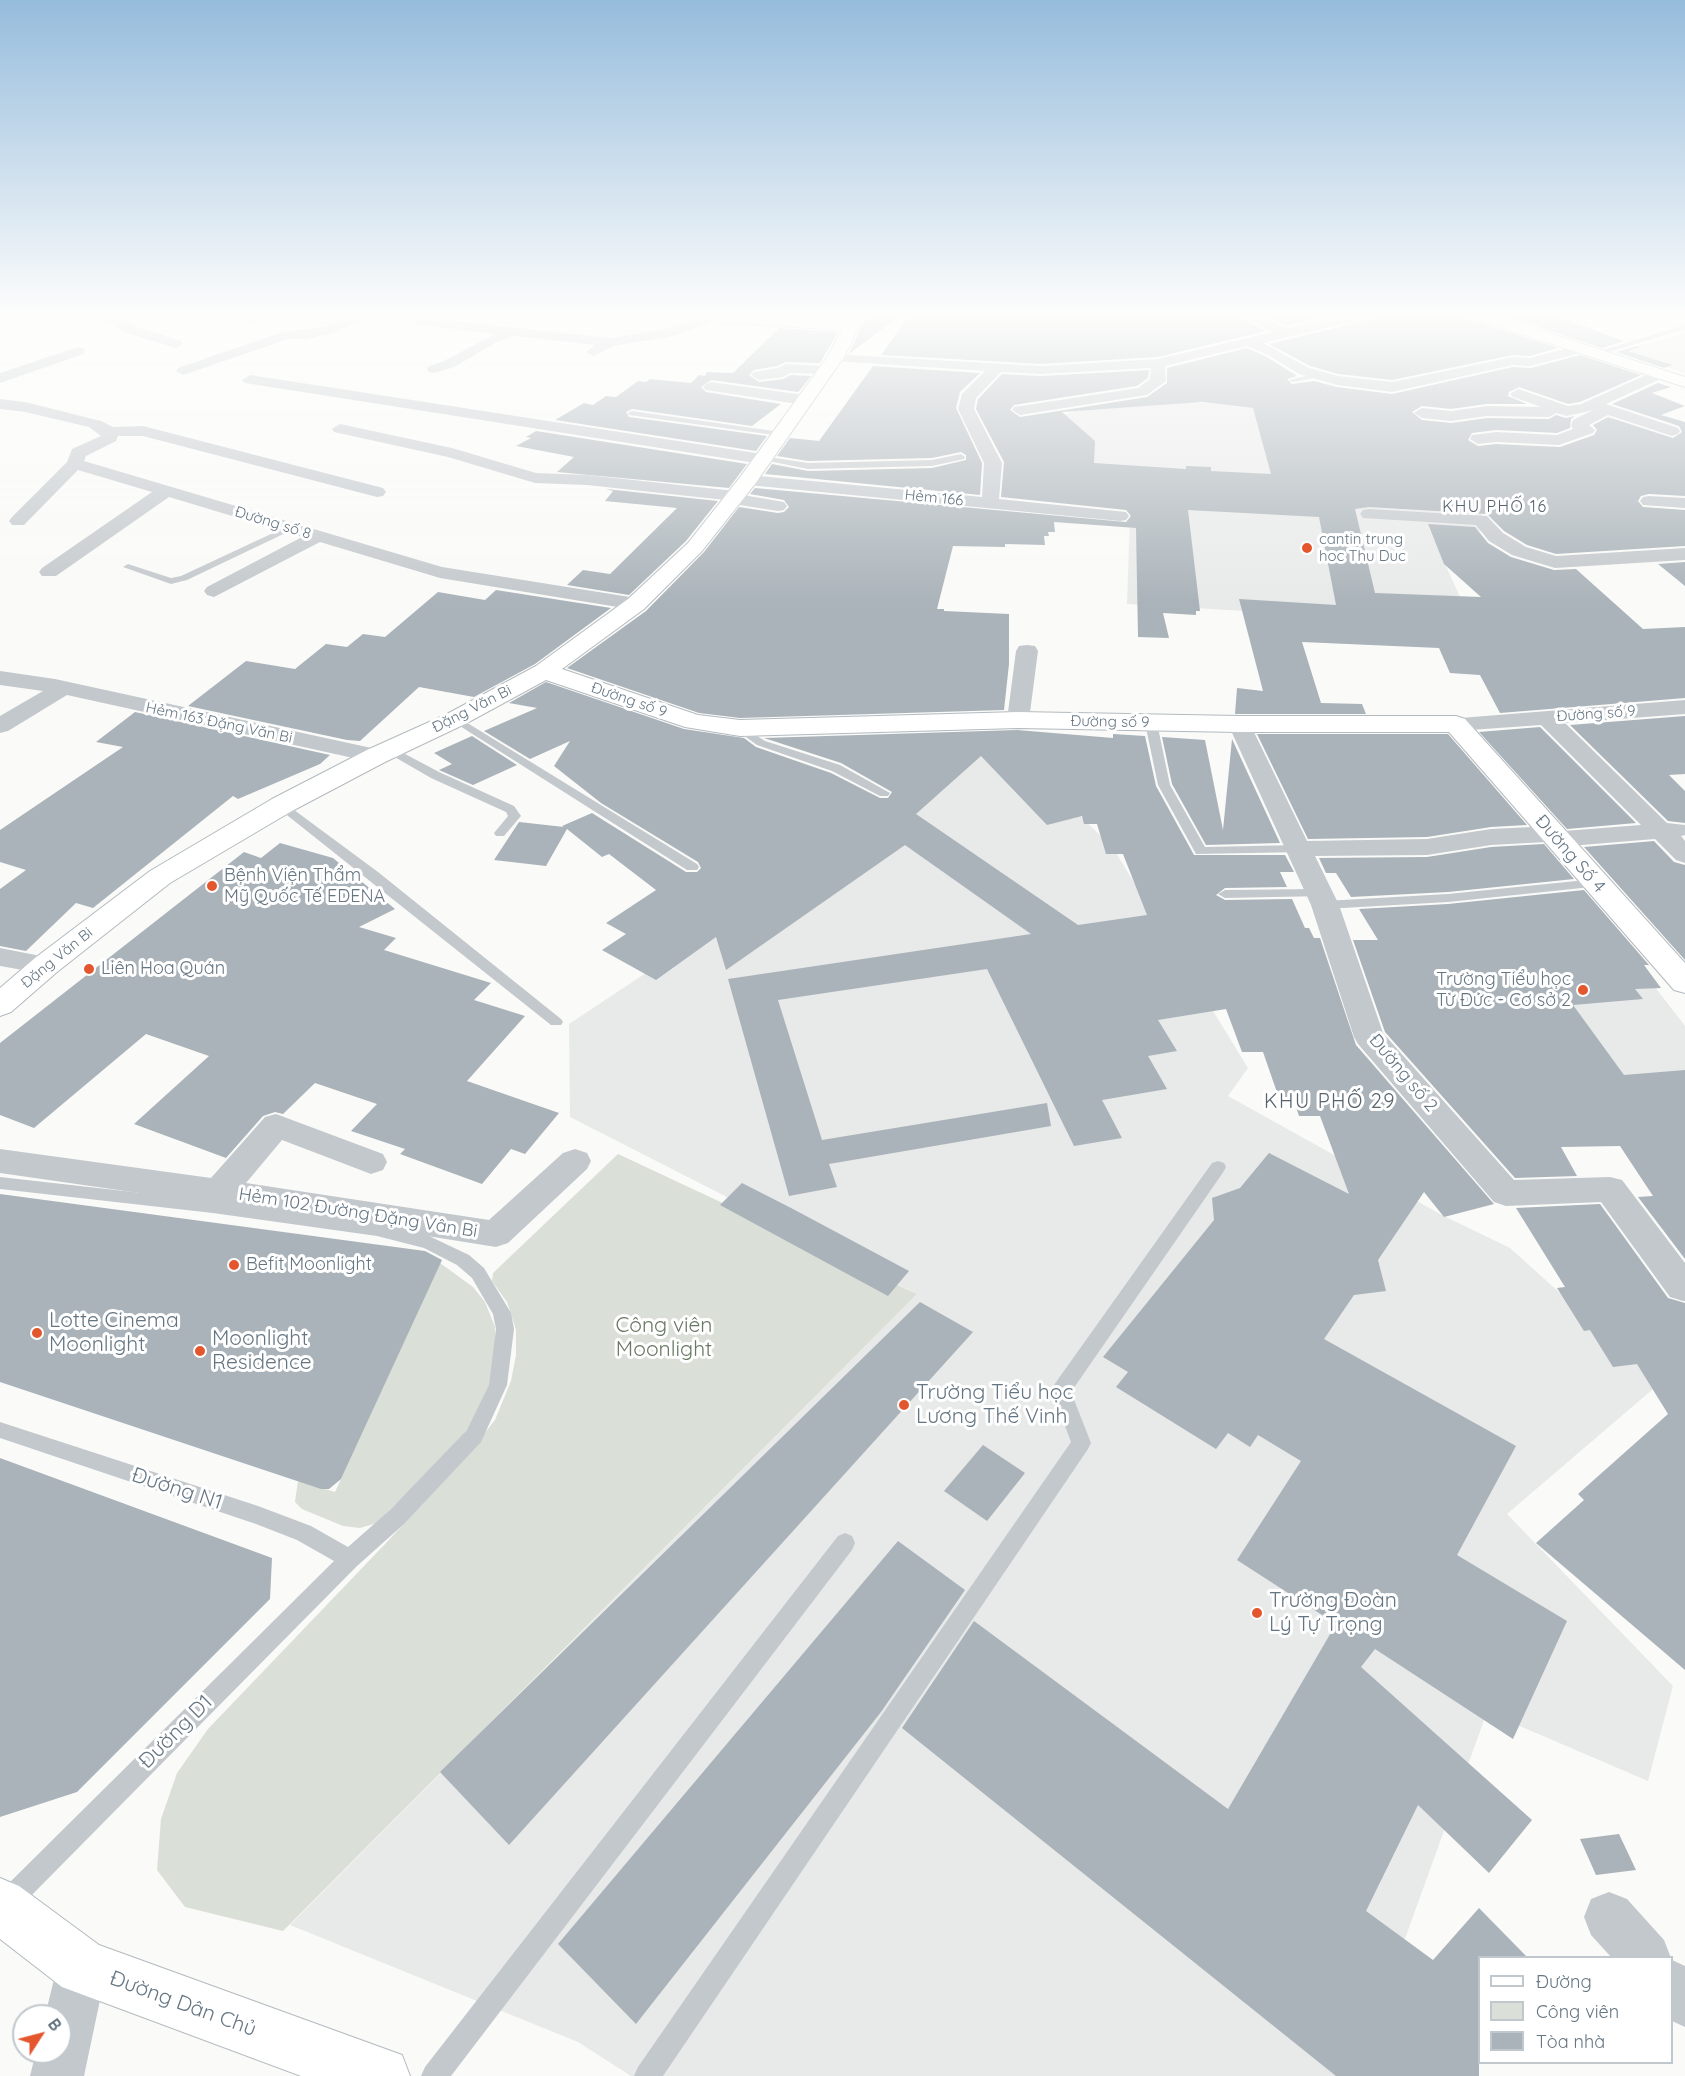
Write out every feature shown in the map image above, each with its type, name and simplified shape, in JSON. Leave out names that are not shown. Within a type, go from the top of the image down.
[{"type":"main road","name":"Đặng Văn Bi","points":[[0,1005],[46,965],[160,877],[282,805],[383,753],[456,719],[544,671],[636,604],[695,547],[739,492],[797,410]]},
{"type":"main road","name":"Đường số 9","points":[[544,671],[694,722],[740,728],[1018,720],[1239,724],[1456,724]]},
{"type":"main road","name":"Đường Số 4","points":[[1456,724],[1596,883],[1680,973]]},
{"type":"main road","name":"Đường Dân Chủ","points":[[1,1906],[82,1968],[381,2076]]},
{"type":"street","points":[[18,521],[75,464],[78,453],[110,438],[95,424],[37,410]]},
{"type":"street","points":[[442,410],[762,459]]},
{"type":"street","points":[[966,410],[993,463],[990,503]]},
{"type":"street","points":[[1422,412],[1451,416],[1487,411],[1576,410]]},
{"type":"street","points":[[1478,440],[1497,437],[1559,440],[1587,430],[1579,426],[1579,423],[1596,410]]},
{"type":"street","points":[[1609,410],[1672,431]]},
{"type":"street","points":[[340,429],[452,453],[535,478],[739,492],[778,506]]},
{"type":"street","points":[[108,434],[126,430],[143,431],[376,492]]},
{"type":"street","name":"Đường số 8","points":[[75,464],[440,572],[636,604]]},
{"type":"street","points":[[49,572],[166,491]]},
{"type":"street","name":"Hẻm 166","points":[[739,492],[990,503],[1120,516]]},
{"type":"street","points":[[1649,501],[1685,503]]},
{"type":"street","points":[[1369,514],[1481,520],[1496,537],[1520,552],[1555,562],[1685,545]]},
{"type":"street","points":[[214,591],[318,536]]},
{"type":"street","points":[[1018,720],[1027,651]]},
{"type":"street","name":"Hẻm 163 Đặng Văn Bi","points":[[0,678],[55,686],[383,753]]},
{"type":"street","points":[[0,726],[62,689]]},
{"type":"street","name":"Đường số 9","points":[[1456,724],[1685,707]]},
{"type":"street","points":[[1653,710],[1685,731]]},
{"type":"street","points":[[1547,718],[1674,831],[1685,855]]},
{"type":"street","name":"Đường số 2","points":[[1239,724],[1322,899],[1369,1037],[1506,1193],[1610,1189],[1685,1287]]},
{"type":"street","points":[[1299,849],[1427,847],[1491,837],[1674,831]]},
{"type":"street","points":[[0,957],[46,965]]},
{"type":"street","name":"Hẻm 102 Đường Đặng Vân Bi","points":[[219,1192],[276,1125],[371,1162]]},
{"type":"street","name":"Hẻm 102 Đường Đặng Vân Bi","points":[[0,1161],[327,1206],[496,1234],[575,1161]]},
{"type":"street","points":[[1609,1917],[1644,1956]]},
{"type":"street","points":[[57,2076],[82,1968]]},
{"type":"street","points":[[1673,1988],[1685,2001]]},
{"type":"lane","points":[[632,413],[781,434]]},
{"type":"lane","points":[[762,459],[808,466],[932,463],[961,457]]},
{"type":"lane","points":[[128,567],[171,581],[184,578],[291,528]]},
{"type":"lane","points":[[456,719],[692,867]]},
{"type":"lane","points":[[1151,723],[1164,785],[1201,851],[1299,849]]},
{"type":"lane","points":[[740,728],[761,743],[836,768],[884,794]]},
{"type":"lane","points":[[383,753],[510,809],[515,816],[500,833]]},
{"type":"lane","points":[[282,805],[556,1022]]},
{"type":"lane","points":[[1225,894],[1322,899],[1448,898],[1596,883]]},
{"type":"lane","points":[[647,2076],[1081,1443],[1061,1391],[1218,1167]]},
{"type":"lane","name":"Đường D1","points":[[0,1183],[213,1207],[377,1229],[429,1243],[463,1260],[478,1273],[502,1312],[505,1329],[502,1367],[492,1403],[474,1436],[397,1517],[350,1558],[1,1906]]},
{"type":"lane","name":"Đường N1","points":[[0,1431],[258,1515],[304,1533],[350,1558]]},
{"type":"lane","points":[[434,2076],[844,1543]]},
{"type":"shaded area","points":[[1078,410],[1262,410],[1480,500],[1485,532],[1428,526],[1460,597],[1482,625],[1127,604],[1130,516],[1133,509],[1030,426]]},
{"type":"shaded area","points":[[987,747],[1016,753],[1113,848],[1248,1068],[1228,1096],[1442,1215],[1510,1248],[1660,1383],[1507,1514],[1673,1686],[1648,1781],[1487,1712],[1381,2005],[1463,2076],[631,2076],[578,2042],[290,1925],[917,1294],[570,1117],[569,1024]]},
{"type":"shaded area","name":"Trường Tiểu học Từ Đức - Cơ sở 2","points":[[1624,947],[1685,1026],[1685,1096],[1582,1102],[1485,954]]},
{"type":"green space","name":"Công viên Moonlight","points":[[618,1154],[917,1294],[283,1931],[185,1907],[157,1870],[161,1819],[177,1773],[208,1729],[386,1543],[463,1460],[495,1420],[511,1381],[516,1355],[516,1330],[507,1302],[492,1281],[493,1273]]},
{"type":"green space","points":[[440,1263],[473,1287],[485,1302],[495,1327],[496,1352],[490,1385],[471,1425],[452,1448],[377,1523],[360,1528],[343,1526],[302,1509],[295,1502],[298,1481],[335,1492]]},
{"type":"building","points":[[572,410],[630,410],[626,412],[629,417],[767,436],[756,451],[555,420]]},
{"type":"building","points":[[638,410],[773,410],[752,426]]},
{"type":"building","points":[[841,410],[957,410],[982,463],[980,495],[765,474],[772,464],[808,471],[932,468],[966,460],[966,455],[961,452],[932,458],[808,461],[777,456],[790,438],[819,441]]},
{"type":"building","points":[[976,410],[1010,410],[1020,417],[1065,410],[1092,410],[1062,412],[1095,441],[1094,463],[1186,469],[1186,466],[1211,467],[1211,471],[1271,474],[1254,410],[1416,410],[1412,412],[1422,420],[1451,423],[1487,418],[1549,419],[1556,415],[1566,418],[1575,416],[1571,419],[1570,428],[1557,433],[1496,430],[1472,433],[1468,440],[1478,446],[1496,444],[1560,447],[1594,435],[1597,430],[1593,425],[1608,417],[1673,438],[1682,432],[1679,426],[1630,410],[1675,410],[1661,415],[1685,422],[1685,496],[1649,494],[1641,496],[1638,501],[1643,507],[1685,510],[1685,546],[1556,554],[1527,545],[1504,531],[1487,514],[1369,507],[1355,509],[1375,593],[1481,597],[1444,564],[1428,524],[1475,527],[1488,543],[1511,557],[1554,570],[1576,569],[1643,629],[1685,627],[1685,698],[1500,713],[1480,675],[1450,673],[1439,648],[1302,642],[1321,703],[1362,704],[1366,714],[1235,714],[1237,688],[1263,691],[1239,599],[1336,605],[1319,517],[1188,510],[1200,611],[1196,611],[1196,615],[1163,613],[1169,638],[1138,637],[1136,528],[1054,522],[1055,532],[1048,532],[1049,536],[1044,536],[1045,545],[953,546],[937,609],[1009,614],[1009,664],[1004,710],[740,718],[699,713],[567,668],[646,611],[704,552],[739,507],[778,513],[784,512],[789,507],[784,500],[750,494],[755,488],[1126,522],[1131,516],[1126,510],[1001,497],[1004,462]]},
{"type":"building","points":[[536,431],[747,464],[729,488],[557,472],[574,457],[516,446],[531,438],[526,437]]},
{"type":"building","points":[[606,489],[718,501],[686,541],[629,595],[567,585],[583,570],[610,574],[677,508],[605,501],[613,491]]},
{"type":"building","points":[[1685,562],[1685,586],[1658,564]]},
{"type":"building","points":[[496,590],[611,608],[535,664],[474,697],[419,687],[360,741],[188,706],[246,661],[295,669],[326,644],[347,647],[363,634],[385,637],[438,592],[485,600]]},
{"type":"building","points":[[546,682],[684,729],[744,738],[756,747],[831,773],[880,798],[888,798],[892,792],[841,763],[764,738],[1017,730],[1113,738],[1113,734],[1145,736],[1156,786],[1194,855],[1285,855],[1294,872],[1280,872],[1287,887],[1225,888],[1216,895],[1225,900],[1292,899],[1305,928],[1309,928],[1314,938],[1320,938],[1356,1045],[1494,1204],[1444,1217],[1424,1192],[1378,1260],[1386,1291],[1354,1295],[1324,1339],[1516,1446],[1457,1555],[1567,1621],[1513,1739],[1375,1649],[1361,1667],[1532,1820],[1489,1873],[1418,1805],[1366,1911],[1433,1960],[1479,1908],[1526,1956],[1478,1956],[1479,2076],[1336,2076],[902,1728],[974,1621],[1228,1809],[1336,1624],[1237,1560],[1301,1461],[1258,1435],[1250,1447],[1228,1433],[1216,1449],[1116,1387],[1128,1372],[1103,1357],[1214,1220],[1212,1198],[1240,1188],[1269,1153],[1349,1194],[1320,1116],[1299,1116],[1294,1101],[1280,1101],[1263,1052],[1242,1052],[1226,1009],[1158,1020],[1177,1051],[1148,1056],[1167,1089],[1102,1100],[1122,1138],[1074,1146],[987,969],[778,1000],[822,1140],[1047,1103],[1051,1126],[829,1164],[837,1187],[789,1196],[728,979],[1031,934],[905,845],[726,970],[716,937],[656,980],[602,950],[626,934],[606,923],[656,890],[609,854],[602,857],[567,829],[546,866],[494,860],[519,822],[564,827],[562,826],[592,813],[686,872],[697,872],[701,868],[698,862],[601,803],[554,766],[570,741],[530,759],[484,731],[537,708],[509,703]],"holes":[[[981,756],[1047,825],[1082,816],[1084,824],[1097,824],[1106,854],[1123,854],[1147,915],[1078,925],[916,814]]]},
{"type":"building","points":[[135,712],[330,755],[320,764],[238,799],[233,796],[93,908],[76,903],[26,951],[0,946],[0,889],[26,870],[0,862],[0,830],[123,747],[96,742]]},
{"type":"building","points":[[1685,716],[1685,774],[1669,775],[1685,791],[1685,823],[1668,821],[1570,725]]},
{"type":"building","points":[[1540,727],[1636,823],[1567,829],[1479,732]]},
{"type":"building","points":[[1257,734],[1448,734],[1527,825],[1491,827],[1427,837],[1308,839]]},
{"type":"building","points":[[472,736],[517,765],[473,785],[439,770],[452,764],[434,753]]},
{"type":"building","points":[[1162,737],[1205,740],[1223,830],[1232,739],[1280,843],[1206,845],[1172,784]]},
{"type":"building","points":[[1654,841],[1674,862],[1685,865],[1685,960],[1584,847]]},
{"type":"building","points":[[280,843],[333,858],[395,909],[359,927],[396,938],[384,950],[491,983],[474,1000],[525,1016],[467,1081],[559,1113],[525,1154],[511,1149],[482,1184],[400,1154],[405,1149],[351,1131],[377,1104],[315,1083],[283,1114],[275,1112],[263,1116],[226,1158],[134,1124],[209,1056],[146,1034],[34,1128],[0,1115],[0,1043],[244,852],[261,858]]},
{"type":"building","points":[[1544,844],[1574,879],[1448,892],[1351,897],[1336,873],[1326,873],[1319,858],[1427,857],[1491,847]]},
{"type":"building","points":[[1584,890],[1649,965],[1644,965],[1661,988],[1635,989],[1643,999],[1573,1005],[1624,1075],[1685,1070],[1685,1259],[1638,1197],[1653,1196],[1620,1146],[1561,1147],[1577,1176],[1515,1178],[1385,1032],[1353,940],[1378,940],[1359,909],[1448,904]]},
{"type":"building","points":[[742,1183],[909,1271],[888,1296],[720,1205]]},
{"type":"building","name":"Moonlight Residence","points":[[0,1194],[425,1251],[442,1260],[341,1479],[329,1489],[321,1489],[0,1382]]},
{"type":"building","points":[[1600,1204],[1668,1298],[1685,1303],[1685,1670],[1536,1543],[1584,1500],[1578,1494],[1668,1414],[1637,1364],[1613,1367],[1590,1330],[1584,1331],[1557,1288],[1565,1287],[1516,1208]]},
{"type":"building","points":[[920,1302],[973,1332],[509,1845],[440,1772]]},
{"type":"building","points":[[983,1445],[1025,1473],[987,1521],[944,1491]]},
{"type":"building","points":[[0,1458],[272,1558],[270,1599],[77,1792],[0,1817]]},
{"type":"building","points":[[898,1541],[965,1590],[881,1712],[636,2024],[558,1944]]},
{"type":"building","points":[[1619,1834],[1636,1870],[1596,1875],[1580,1839]]},
{"type":"place","name":"cantin trung hoc Thu Duc","points":[[1307,548]]},
{"type":"place","name":"Bệnh Viện Thẩm Mỹ Quốc Tế EDENA","points":[[212,886]]},
{"type":"place","name":"Liên Hoa Quán","points":[[89,969]]},
{"type":"place","name":"Trường Tiểu học Từ Đức - Cơ sở 2","points":[[1583,990]]},
{"type":"place","name":"Befit Moonlight","points":[[234,1265]]},
{"type":"place","name":"Lotte Cinema Moonlight","points":[[37,1333]]},
{"type":"place","name":"Moonlight Residence","points":[[200,1351]]},
{"type":"place","name":"Trường Tiểu học Lương Thế Vinh","points":[[904,1405]]},
{"type":"place","name":"Trường Đoàn Lý Tự Trọng","points":[[1257,1613]]},
{"type":"district","name":"KHU PHỐ 16","points":[[1495,507]]},
{"type":"district","name":"KHU PHỐ 29","points":[[1330,1102]]}]
